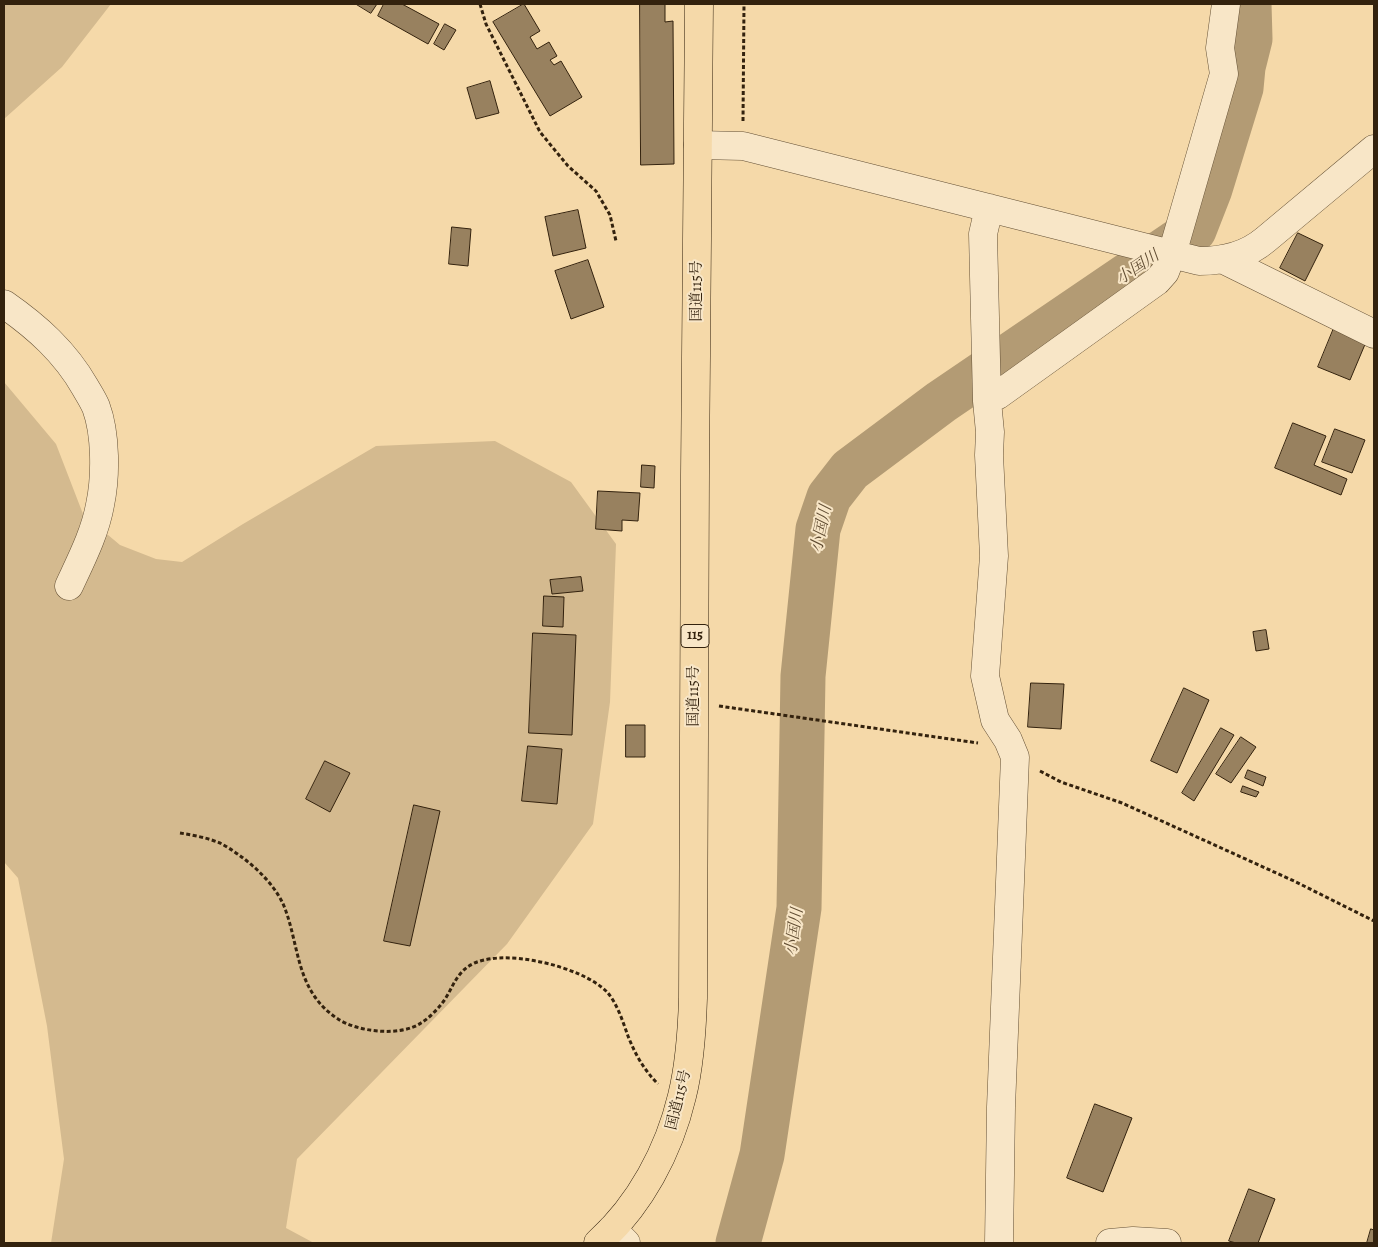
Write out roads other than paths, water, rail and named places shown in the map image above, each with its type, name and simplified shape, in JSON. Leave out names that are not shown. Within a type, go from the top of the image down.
[{"type":"highway","name":"国道115号","points":[[612,1238],[657,1165],[668,1142],[682,1097],[690,1054],[693,998],[699,4]]},
{"type":"street","points":[[987,401],[1157,281],[1165,272],[1172,254],[1224,74],[1220,48],[1226,4]]},
{"type":"street","points":[[698,145],[743,146],[1199,261],[1222,259],[1250,251],[1374,149]]},
{"type":"street","points":[[989,208],[984,234],[987,401],[990,432],[989,455],[994,556],[985,676],[995,720],[1015,757],[1001,1107],[999,1243]]},
{"type":"street","points":[[1222,259],[1374,334]]},
{"type":"street","points":[[4,304],[42,332],[67,359],[96,407],[102,438],[105,471],[100,506],[87,548],[69,586]]},
{"type":"street","points":[[1110,1243],[1133,1241],[1167,1243]]},
{"type":"waterway","name":"小国川","points":[[738,1243],[762,1155],[799,908],[803,676],[818,529],[829,497],[850,470],[941,402],[1194,230],[1210,189],[1241,88],[1243,67],[1250,39],[1249,4]]}]
